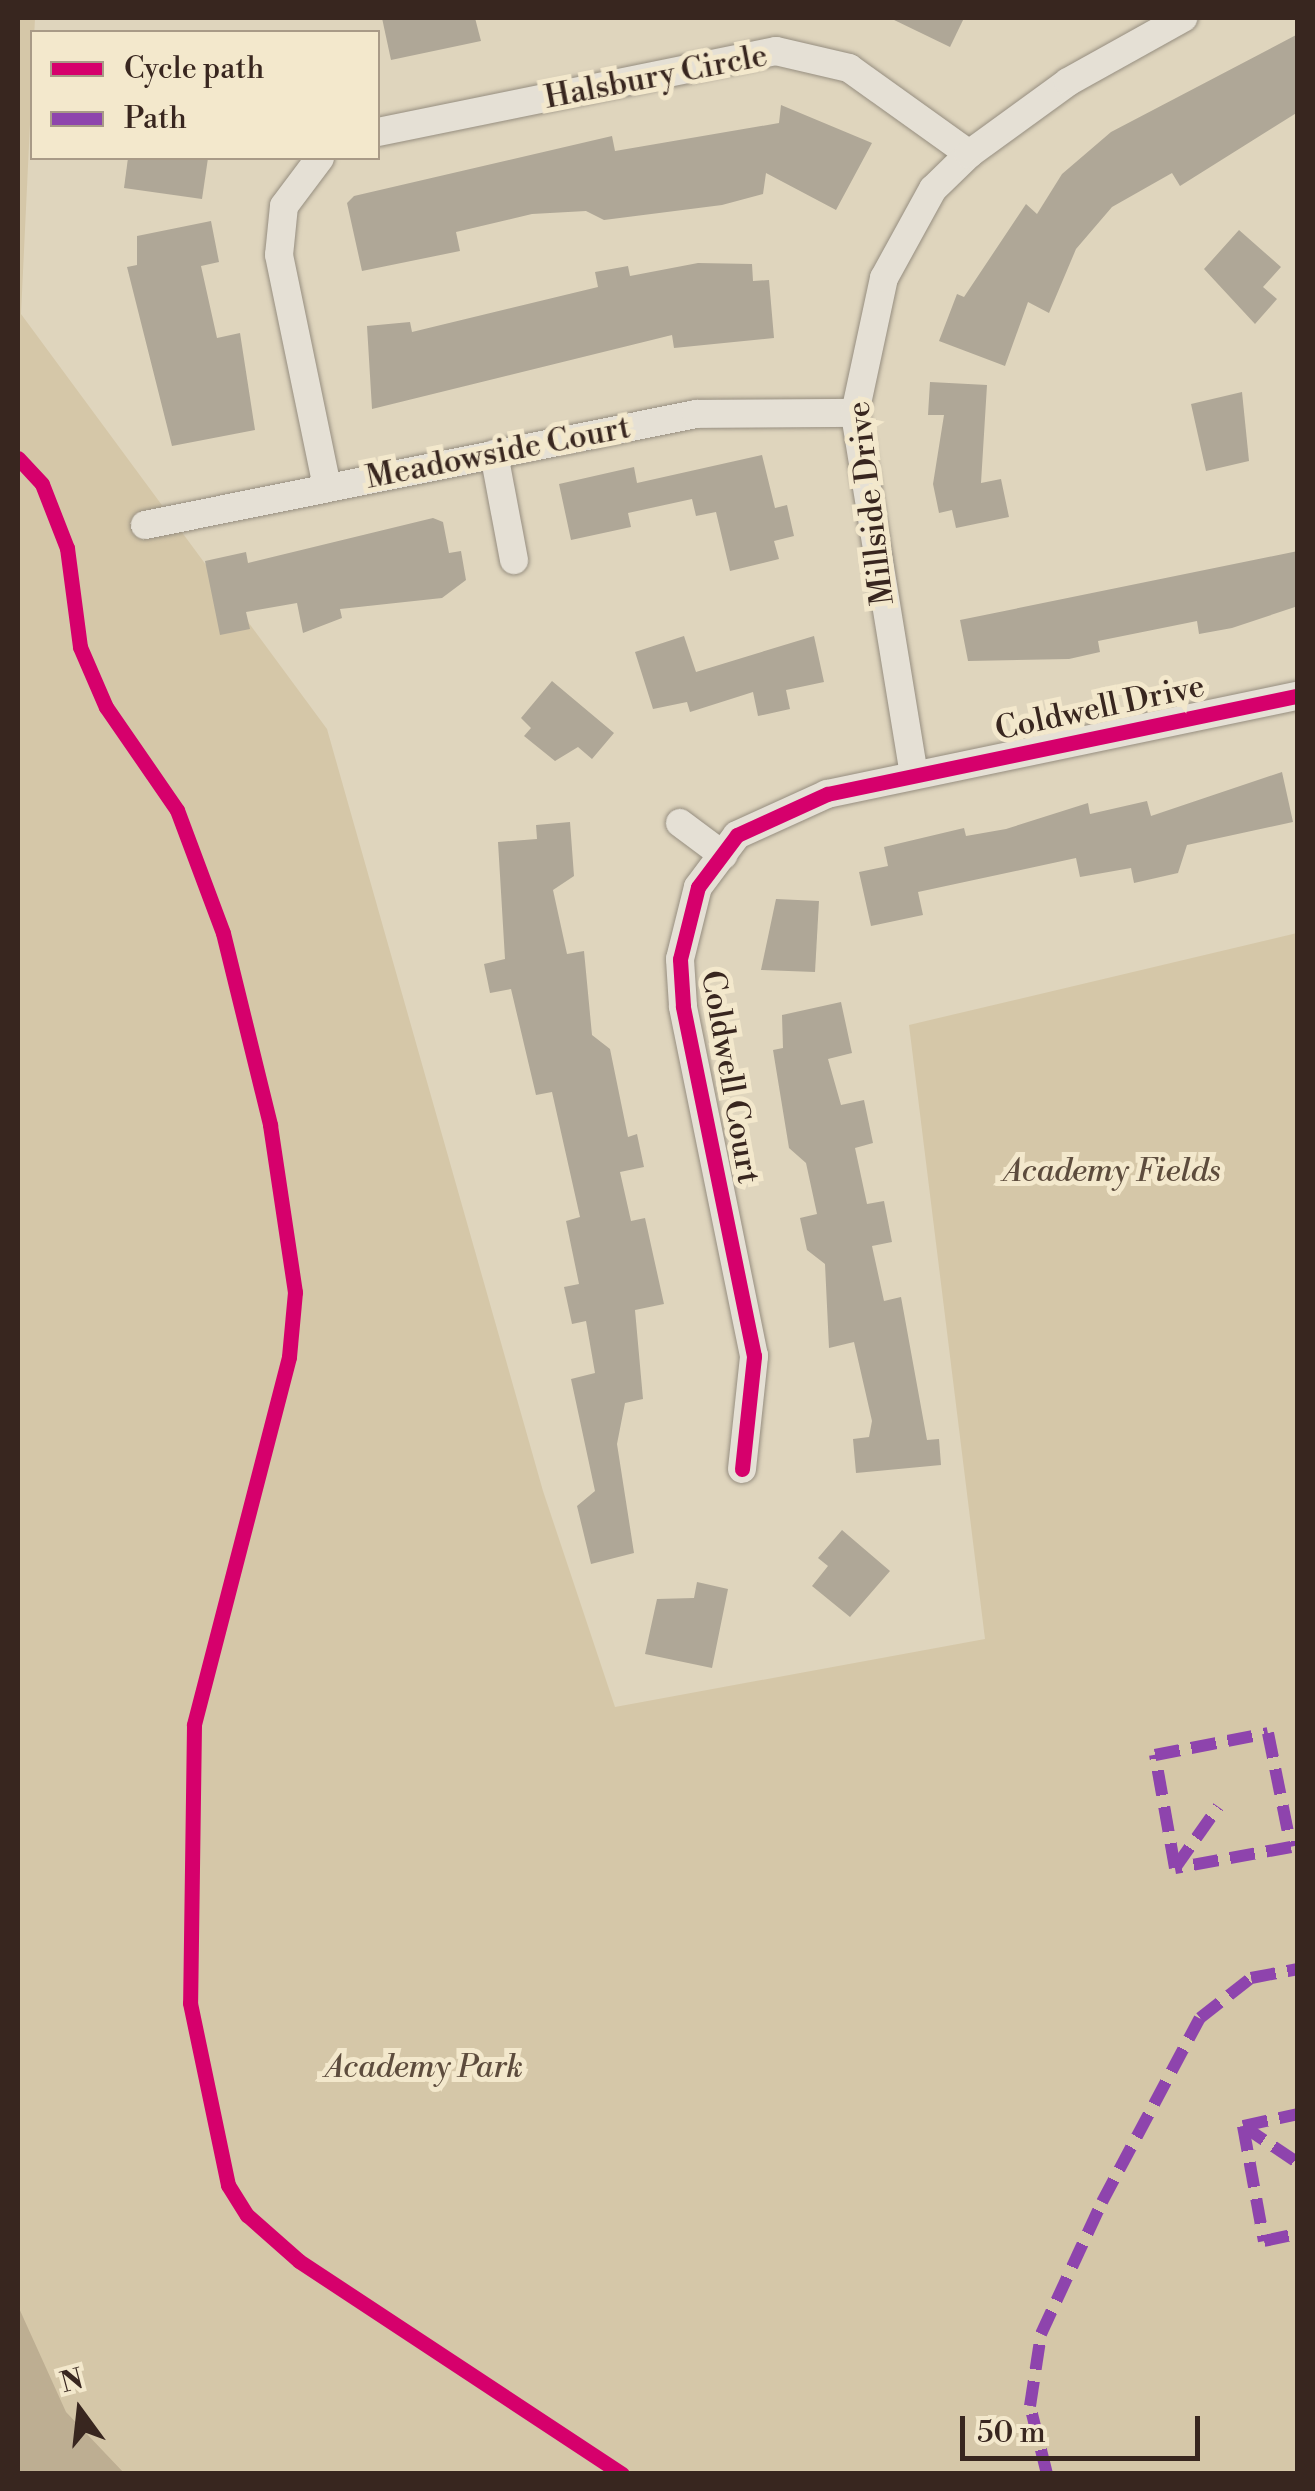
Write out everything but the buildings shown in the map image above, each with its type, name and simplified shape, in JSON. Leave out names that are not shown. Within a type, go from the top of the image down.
[{"type":"street","name":"Millside Drive","points":[[914,774],[855,414],[884,278],[932,189],[968,154],[1068,82],[1183,18]]},
{"type":"street","name":"Halsbury Circle","points":[[380,132],[776,52],[849,68],[968,154]]},
{"type":"street","points":[[318,160],[284,206],[279,255],[327,487]]},
{"type":"street","name":"Meadowside Court","points":[[145,524],[696,414],[855,414]]},
{"type":"street","points":[[494,454],[514,560]]},
{"type":"street","name":"Coldwell Drive","points":[[914,774],[1298,696]]},
{"type":"street","name":"Coldwell Court","points":[[742,1469],[754,1356],[680,959],[698,887],[737,835],[827,794],[914,774]]},
{"type":"street","points":[[680,823],[722,854]]},
{"type":"green space","name":"Academy Park","points":[[18,18],[35,18],[34,30],[30,30],[21,314],[327,729],[543,1491],[615,1707],[985,1639],[909,1025],[1297,933],[1297,2473],[18,2473]]},
{"type":"shaded area","points":[[18,2306],[66,2412],[124,2473],[18,2473]]},
{"type":"marked path","points":[[1268,1733],[1291,1847],[1175,1868],[1155,1755],[1268,1733]]},
{"type":"marked path","points":[[1175,1868],[1218,1807]]},
{"type":"marked path","points":[[1047,2474],[1030,2406],[1041,2334],[1102,2202],[1200,2018],[1251,1978],[1298,1969]]},
{"type":"marked path","points":[[1243,2126],[1298,2114]]},
{"type":"marked path","points":[[1243,2126],[1264,2241],[1298,2234]]},
{"type":"marked path","points":[[1243,2126],[1298,2163]]},
{"type":"cycle path","points":[[18,458],[42,484],[67,548],[80,647],[106,707],[177,810],[223,933],[270,1125],[295,1292],[289,1357],[194,1725],[190,2003],[228,2185],[247,2215],[299,2261],[622,2474]]},
{"type":"cycle path","points":[[742,1469],[754,1356],[683,1006],[680,959],[698,887],[737,835],[827,794],[1298,696]]},
{"type":"park label","name":"Academy Fields","points":[[1112,1171]]}]
